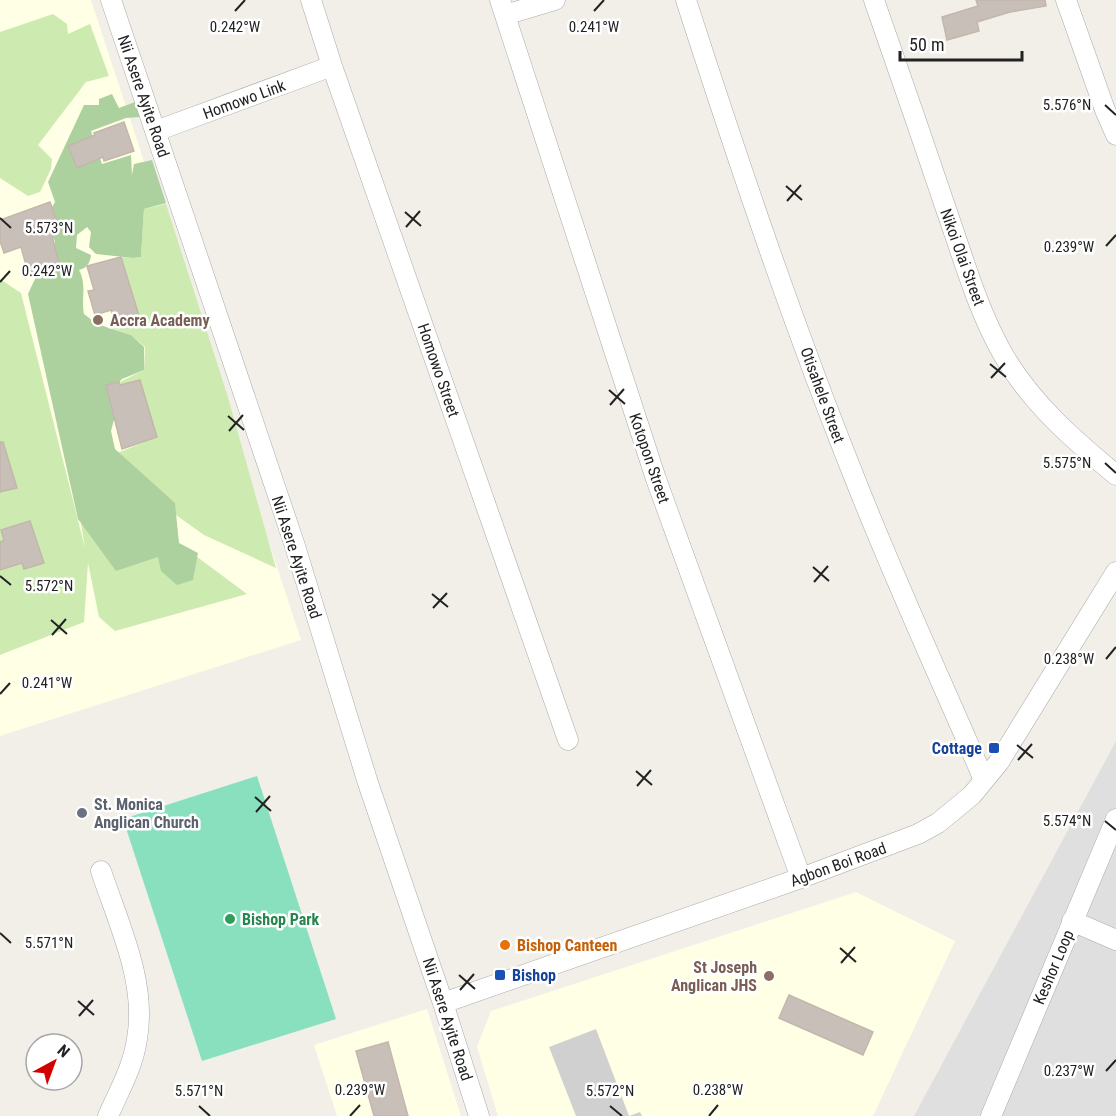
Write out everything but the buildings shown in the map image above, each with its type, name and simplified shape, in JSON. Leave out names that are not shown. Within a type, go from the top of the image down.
[{"type":"street","name":"Nii Asere Ayite Road","points":[[111,0],[290,531],[368,783],[443,1003],[478,1116]]},
{"type":"street","name":"Homowo Street","points":[[311,0],[332,66],[568,740]]},
{"type":"street","points":[[502,7],[555,0]]},
{"type":"street","name":"Otisahele Street","points":[[686,0],[741,169],[833,424],[856,483],[984,780]]},
{"type":"street","name":"Nikoi Olai Street","points":[[874,0],[978,302],[1004,355],[1020,380],[1044,409],[1071,437],[1116,475]]},
{"type":"street","points":[[1066,0],[1116,135]]},
{"type":"street","name":"Kotopon Street","points":[[502,7],[656,479],[801,878]]},
{"type":"street","name":"Homowo Link","points":[[156,131],[332,66]]},
{"type":"street","name":"Agbon Boi Road","points":[[443,1003],[801,878],[918,834],[938,823],[957,809],[984,780],[1015,739],[1116,572]]},
{"type":"street","name":"Keshor Loop","points":[[991,1116],[1116,819]]},
{"type":"street","points":[[101,871],[133,968],[140,1018],[137,1042],[127,1076],[108,1116]]},
{"type":"street","points":[[1072,921],[1116,940]]},
{"type":"shaded area","name":"Accra Academy","points":[[0,0],[91,0],[301,640],[0,736]]},
{"type":"shaded area","points":[[1116,741],[1116,1116],[914,1116]]},
{"type":"shaded area","name":"St Joseph Anglican JHS","points":[[856,892],[955,941],[873,1116],[498,1116],[477,1047],[491,1011]]},
{"type":"shaded area","points":[[427,1009],[461,1116],[337,1116],[314,1045]]},
{"type":"shaded area","points":[[596,1029],[629,1116],[576,1116],[549,1047]]},
{"type":"shaded area","points":[[640,1112],[642,1116],[629,1116]]},
{"type":"green space","points":[[53,14],[67,24],[68,34],[90,24],[109,76],[86,82],[38,145],[52,159],[51,169],[40,192],[28,196],[0,178],[0,32]]},
{"type":"green space","points":[[112,94],[119,108],[135,102],[140,117],[126,118],[91,131],[102,164],[131,155],[132,175],[134,164],[152,160],[166,203],[144,209],[141,257],[96,254],[89,247],[91,232],[87,227],[77,235],[76,248],[91,255],[88,265],[79,270],[83,281],[83,308],[84,314],[97,324],[131,335],[144,347],[144,370],[122,379],[115,386],[115,416],[111,431],[115,449],[175,503],[179,543],[198,553],[193,580],[177,585],[161,571],[158,557],[116,571],[78,519],[28,294],[40,268],[52,262],[55,241],[49,230],[47,216],[55,202],[48,182],[84,105],[99,105],[99,99]]},
{"type":"green space","points":[[166,204],[227,394],[276,568],[204,535],[120,475],[110,456],[157,437],[140,380],[127,383],[122,392],[120,382],[144,370],[145,347],[131,335],[111,328],[141,320],[133,297],[114,302],[130,288],[121,257],[141,257],[144,209]]},
{"type":"green space","points":[[0,279],[21,293],[85,548],[71,463],[247,594],[115,631],[99,617],[88,563],[84,622],[0,655]]},
{"type":"green space","name":"Bishop Park","points":[[257,776],[336,1019],[202,1061],[123,819]]},
{"type":"place","name":"Accra Academy","points":[[98,320]]},
{"type":"place","name":"Cottage","points":[[994,748]]},
{"type":"place","name":"St. Monica Anglican Church","points":[[82,813]]},
{"type":"place","name":"Bishop Park","points":[[230,919]]},
{"type":"place","name":"Bishop Canteen","points":[[505,945]]},
{"type":"place","name":"Bishop","points":[[500,975]]},
{"type":"place","name":"St Joseph Anglican JHS","points":[[769,976]]}]
